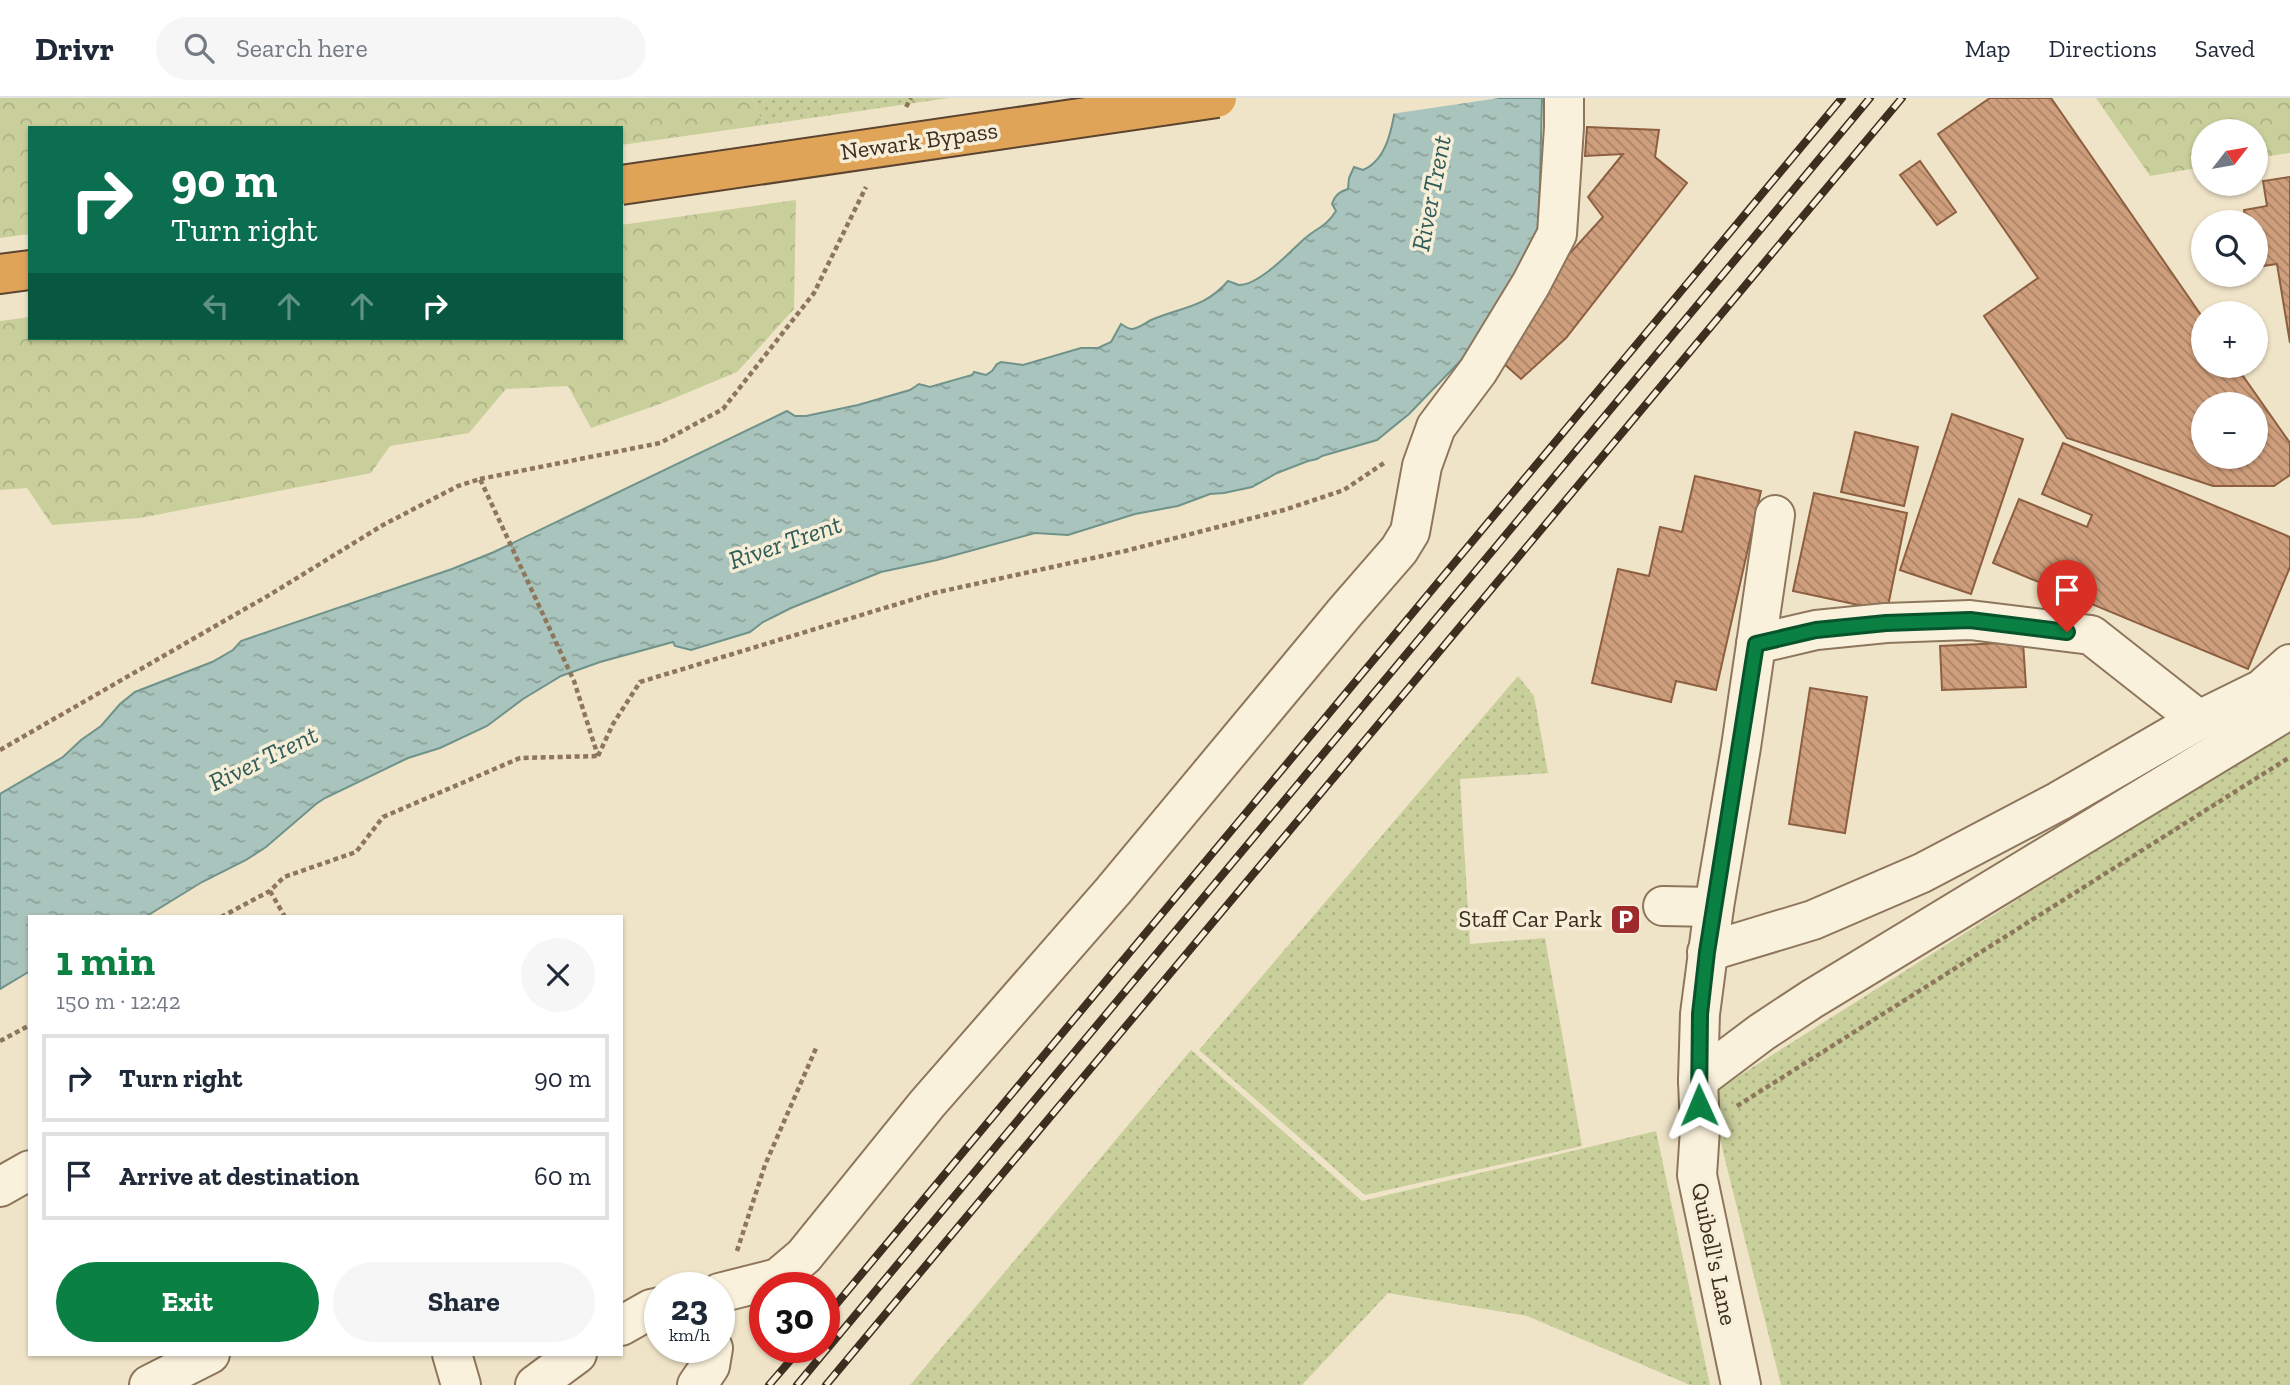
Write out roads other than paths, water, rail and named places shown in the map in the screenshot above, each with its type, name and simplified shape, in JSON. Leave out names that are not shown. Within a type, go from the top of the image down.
[{"type":"highway","name":"Newark Bypass","points":[[623,185],[1217,98]]},
{"type":"highway","points":[[0,274],[28,270]]},
{"type":"street","points":[[735,1295],[778,1278],[804,1256],[927,1104],[1113,891],[1399,550],[1410,532],[1422,466],[1436,428],[1485,360],[1531,284],[1557,234],[1564,98]]},
{"type":"street","name":"Quibell's Lane","points":[[1741,1385],[1697,1175],[1700,1129],[1700,1014],[1707,952],[1775,516]]},
{"type":"street","points":[[1756,644],[1828,629],[1886,623],[1970,620],[2091,635],[2199,720]]},
{"type":"street","points":[[1707,952],[1812,920],[1922,873],[2059,801],[2199,720],[2262,690],[2290,664]]},
{"type":"street","points":[[1698,1080],[1812,999],[2290,709]]},
{"type":"street","points":[[1663,906],[1714,907]]},
{"type":"street","points":[[0,1187],[28,1171]]},
{"type":"street","points":[[623,1324],[644,1313]]},
{"type":"street","points":[[149,1385],[205,1356]]},
{"type":"street","points":[[453,1356],[461,1385]]},
{"type":"street","points":[[535,1385],[574,1356]]},
{"type":"street","points":[[698,1385],[710,1363]]},
{"type":"water","name":"River Trent","points":[[1397,98],[1542,98],[1539,221],[1533,245],[1472,349],[1409,414],[1377,440],[1308,461],[1277,473],[1252,487],[1210,494],[1178,506],[1135,514],[1068,535],[1035,533],[937,560],[881,572],[791,608],[750,632],[691,650],[675,646],[673,642],[561,676],[523,699],[487,726],[440,748],[408,758],[325,798],[266,847],[148,915],[28,915],[28,972],[0,989],[0,794],[63,757],[101,726],[120,704],[135,692],[212,662],[233,650],[241,641],[494,552],[787,411],[795,416],[806,416],[858,405],[910,390],[919,384],[930,387],[972,375],[974,372],[986,375],[1001,362],[1023,365],[1081,348],[1098,348],[1111,342],[1121,324],[1131,329],[1136,328],[1192,306],[1210,297],[1228,281],[1239,285],[1247,284],[1273,267],[1325,224],[1336,211],[1333,201],[1338,194],[1348,189],[1354,167],[1363,170],[1379,157],[1394,118]]},
{"type":"railway","points":[[840,1300],[1842,98]]},
{"type":"railway","points":[[797,1385],[1870,98]]},
{"type":"railway","points":[[826,1385],[1902,98]]},
{"type":"railway","points":[[769,1385],[788,1363]]},
{"type":"place","name":"Staff Car Park","points":[[1625,919]]}]
